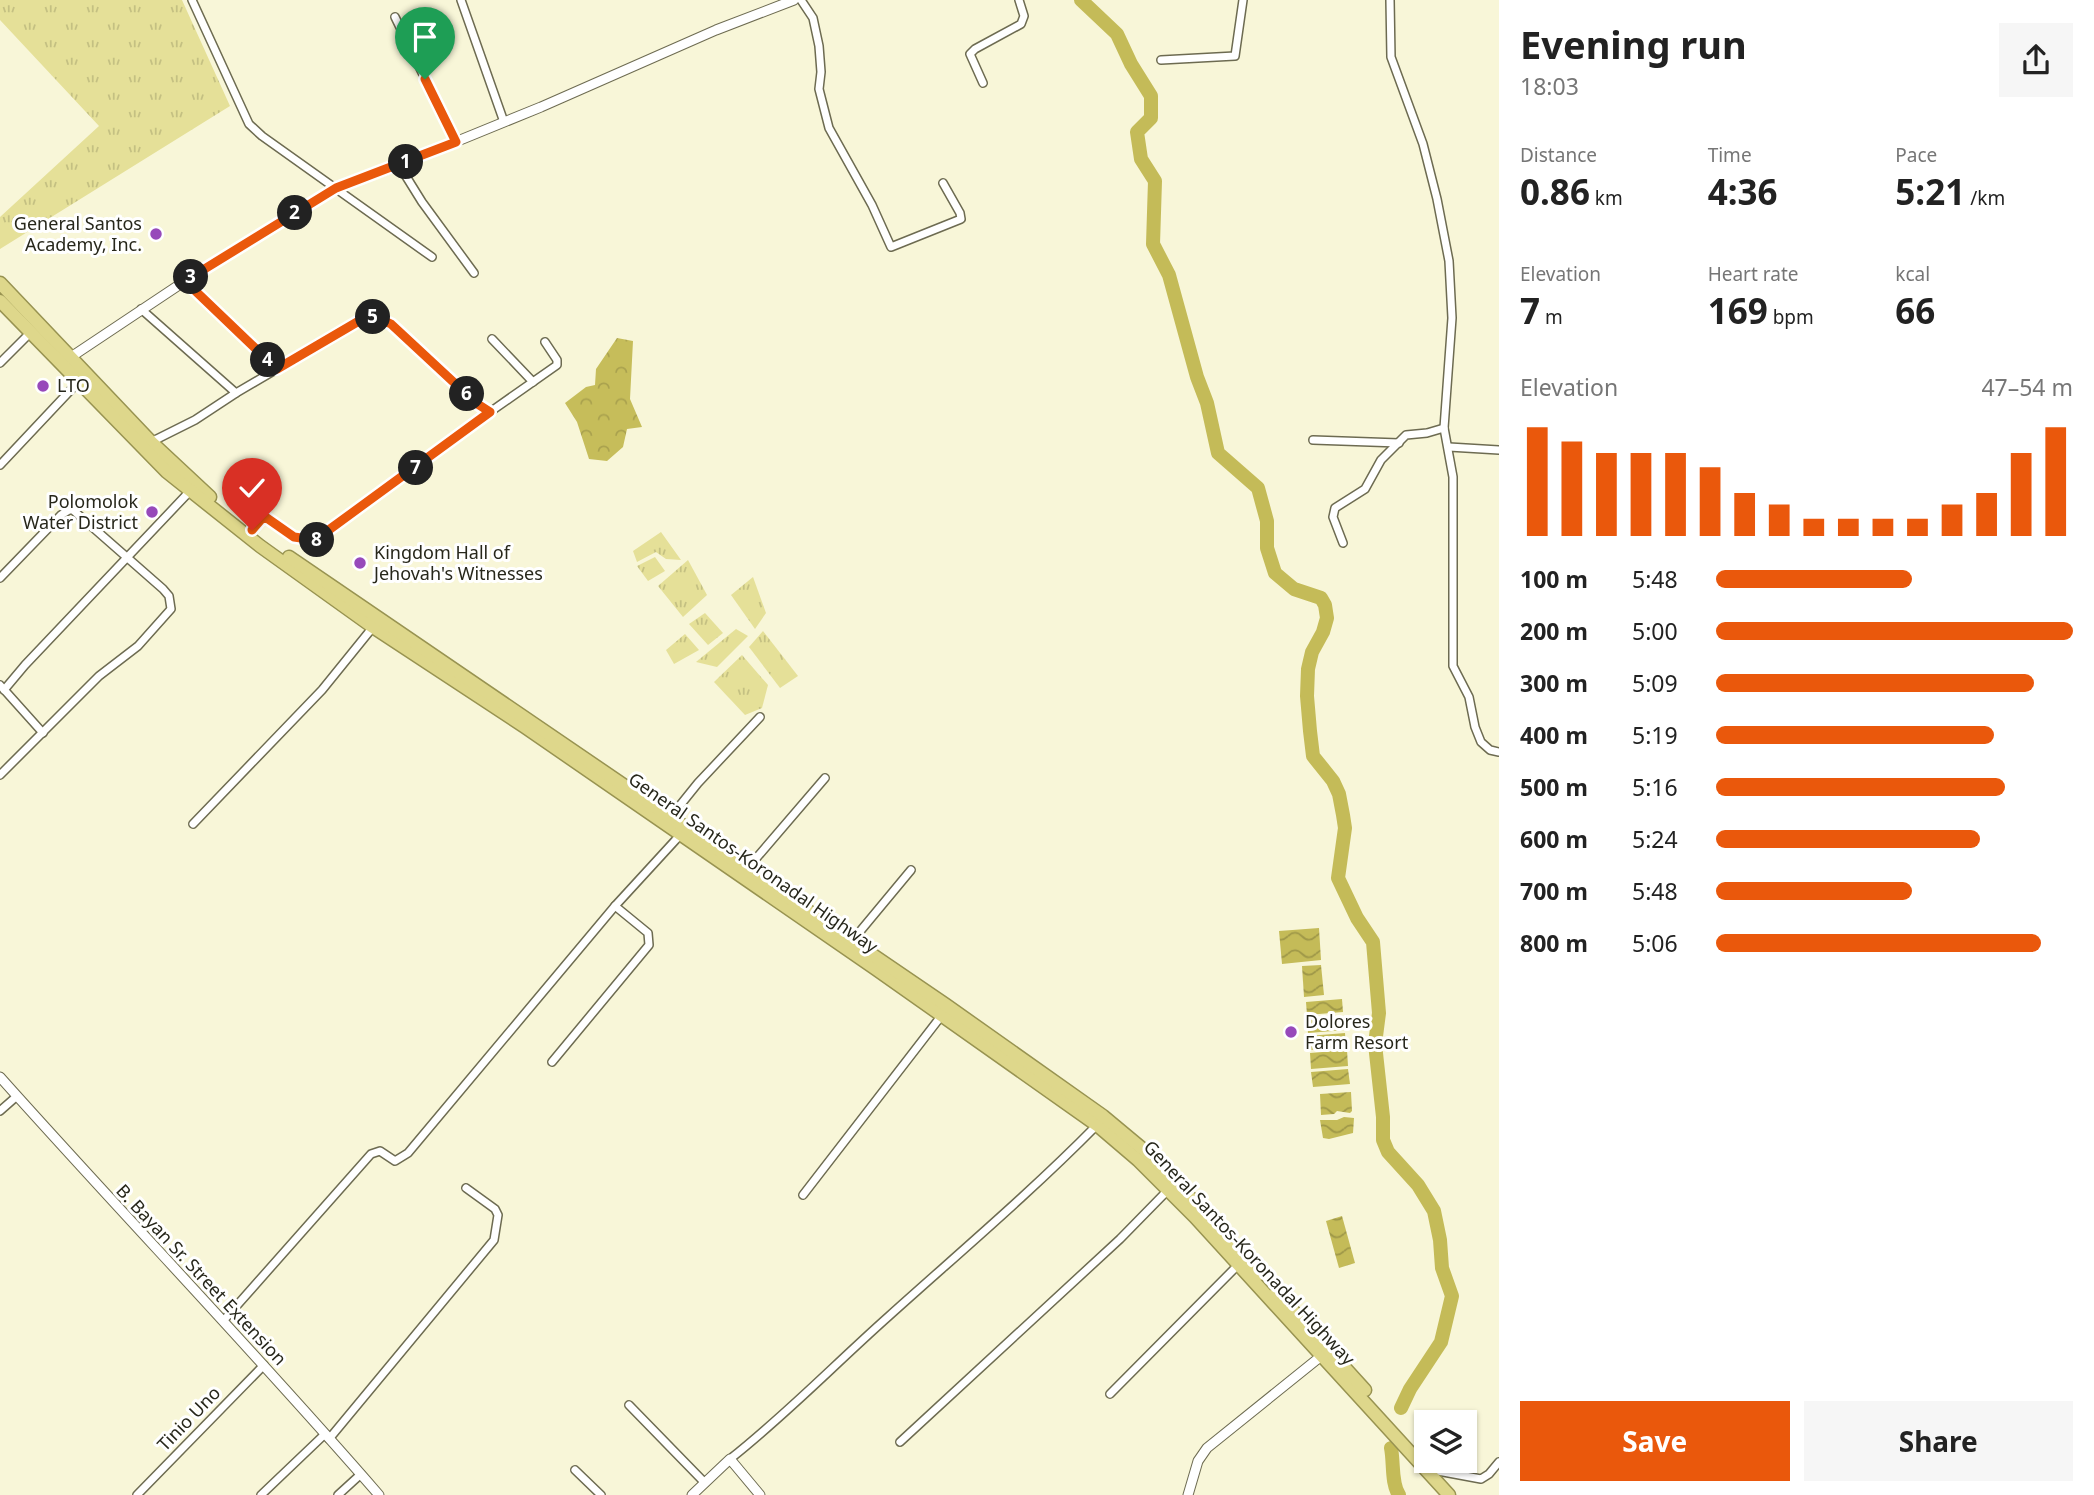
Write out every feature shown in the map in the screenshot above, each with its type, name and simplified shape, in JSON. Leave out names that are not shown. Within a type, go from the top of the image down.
[{"type":"highway","name":"General Santos-Koronadal Highway","points":[[0,284],[66,361]]},
{"type":"highway","name":"General Santos-Koronadal Highway","points":[[0,301],[151,442],[194,488],[260,546],[373,627],[668,820]]},
{"type":"highway","name":"General Santos-Koronadal Highway","points":[[82,377],[167,472],[194,488],[668,820],[942,1015],[1056,1089],[1103,1116],[1145,1151],[1239,1265],[1325,1352],[1449,1495]]},
{"type":"highway","name":"General Santos-Koronadal Highway","points":[[683,831],[747,869],[852,941],[1056,1089],[1172,1186],[1414,1446]]},
{"type":"highway","name":"General Santos-Koronadal Highway","points":[[1439,1473],[1460,1495]]},
{"type":"street","points":[[191,0],[249,124],[432,257]]},
{"type":"street","points":[[461,0],[504,122]]},
{"type":"street","points":[[66,361],[141,309],[336,188],[456,142],[740,20],[794,0]]},
{"type":"street","points":[[801,0],[813,18],[819,46],[819,89],[829,128],[872,205],[891,247],[961,219],[943,183]]},
{"type":"street","points":[[983,83],[971,54],[975,49],[1021,24],[1024,16],[1019,0]]},
{"type":"street","points":[[1161,60],[1235,56],[1243,0]]},
{"type":"street","points":[[1390,0],[1391,57],[1423,144],[1449,261],[1452,318],[1444,428],[1453,477],[1453,666],[1469,697],[1475,727],[1482,742],[1490,750],[1499,752]]},
{"type":"street","points":[[395,17],[456,142]]},
{"type":"street","points":[[399,165],[422,202],[474,273]]},
{"type":"street","points":[[185,281],[277,369]]},
{"type":"street","points":[[141,309],[236,393]]},
{"type":"street","points":[[151,442],[195,420],[364,318],[376,317],[391,324],[476,403],[490,412]]},
{"type":"street","points":[[0,363],[31,331]]},
{"type":"street","points":[[492,339],[533,382]]},
{"type":"street","points":[[250,501],[264,516],[294,537],[315,540],[558,364],[545,342]]},
{"type":"street","points":[[0,465],[82,377]]},
{"type":"street","points":[[1343,543],[1333,517],[1335,508],[1365,489],[1381,460],[1408,434],[1427,433],[1444,428]]},
{"type":"street","points":[[1313,440],[1399,443]]},
{"type":"street","points":[[1448,447],[1499,450]]},
{"type":"street","points":[[0,700],[3,689],[194,488]]},
{"type":"street","points":[[0,578],[69,510],[77,513],[169,596],[171,609],[138,646],[99,676],[0,775]]},
{"type":"street","points":[[252,530],[264,516]]},
{"type":"street","points":[[193,824],[322,690],[373,627]]},
{"type":"street","points":[[3,689],[43,733]]},
{"type":"street","points":[[668,820],[706,774],[760,718]]},
{"type":"street","points":[[747,869],[825,778]]},
{"type":"street","points":[[224,1320],[371,1154],[380,1152],[396,1161],[408,1153],[615,905],[683,831]]},
{"type":"street","points":[[852,941],[911,870]]},
{"type":"street","points":[[552,1062],[649,945],[648,933],[615,905]]},
{"type":"street","points":[[803,1195],[942,1015]]},
{"type":"street","name":"B. Bayan Sr. Street Extension","points":[[0,1077],[116,1207],[224,1320],[379,1495]]},
{"type":"street","points":[[0,1111],[17,1096]]},
{"type":"street","points":[[691,1495],[784,1415],[1097,1125]]},
{"type":"street","points":[[900,1442],[1120,1240],[1172,1186]]},
{"type":"street","points":[[261,1495],[327,1436],[494,1240],[498,1214],[466,1188]]},
{"type":"street","points":[[1110,1394],[1239,1265]]},
{"type":"street","points":[[1188,1495],[1198,1461],[1207,1448],[1325,1352]]},
{"type":"street","name":"Tinio Uno","points":[[137,1495],[264,1365]]},
{"type":"street","points":[[629,1405],[705,1483]]},
{"type":"street","points":[[730,1459],[760,1495]]},
{"type":"street","points":[[1455,1473],[1477,1479],[1489,1474],[1499,1462]]},
{"type":"street","points":[[575,1470],[601,1495]]},
{"type":"street","points":[[338,1495],[361,1474]]},
{"type":"green space","points":[[0,0],[182,0],[230,106],[0,249],[0,217],[99,126],[0,20]]},
{"type":"green space","points":[[617,338],[633,341],[630,399],[642,427],[627,429],[623,447],[607,461],[589,459],[577,422],[565,403],[586,387],[595,385],[596,369]]},
{"type":"green space","points":[[661,532],[681,560],[666,559],[656,552],[637,562],[633,551]]},
{"type":"green space","points":[[655,557],[665,571],[648,581],[637,566]]},
{"type":"green space","points":[[688,560],[707,595],[683,617],[658,586]]},
{"type":"green space","points":[[753,577],[766,613],[755,629],[731,595]]},
{"type":"green space","points":[[705,613],[723,633],[708,645],[689,624]]},
{"type":"green space","points":[[736,629],[748,636],[717,667],[696,662]]},
{"type":"green space","points":[[763,631],[798,676],[780,688],[749,647]]},
{"type":"green space","points":[[685,634],[699,650],[674,664],[666,650]]},
{"type":"green space","points":[[742,655],[768,685],[762,708],[745,715],[714,682]]},
{"type":"water","points":[[1319,928],[1321,960],[1282,964],[1279,931]]},
{"type":"water","points":[[1321,965],[1324,995],[1304,997],[1302,966]]},
{"type":"water","points":[[1342,999],[1343,1012],[1307,1015],[1306,1002]]},
{"type":"water","points":[[1343,1016],[1345,1030],[1308,1033],[1307,1019]]},
{"type":"water","points":[[1345,1033],[1346,1047],[1310,1050],[1308,1036]]},
{"type":"water","points":[[1347,1050],[1348,1066],[1311,1069],[1310,1053]]},
{"type":"water","points":[[1348,1069],[1350,1084],[1313,1087],[1311,1072]]},
{"type":"water","points":[[1351,1092],[1350,1113],[1337,1111],[1334,1114],[1321,1115],[1320,1094]]},
{"type":"water","points":[[1344,1117],[1354,1118],[1353,1133],[1323,1138],[1320,1120],[1337,1120]]},
{"type":"water","points":[[1342,1216],[1355,1263],[1339,1268],[1326,1221]]},
{"type":"waterway","points":[[1081,0],[1117,34],[1131,64],[1151,96],[1151,118],[1137,132],[1141,159],[1155,181],[1153,244],[1169,275],[1197,377],[1207,403],[1218,453],[1258,488],[1267,521],[1267,548],[1275,573],[1294,589],[1321,598],[1325,605],[1327,618],[1312,652],[1308,669],[1310,731],[1313,756],[1333,781],[1339,794],[1345,828],[1338,878],[1357,918],[1373,942],[1379,1013],[1375,1044],[1383,1140],[1388,1152],[1418,1185],[1434,1211],[1442,1268],[1452,1296],[1441,1342],[1410,1389],[1401,1408]]},
{"type":"waterway","points":[[1391,1448],[1394,1479],[1399,1495]]},
{"type":"place","name":"General Santos Academy, Inc.","points":[[156,234]]},
{"type":"place","name":"LTO","points":[[43,386]]},
{"type":"place","name":"Polomolok Water District","points":[[152,512]]},
{"type":"place","name":"Kingdom Hall of Jehovah's Witnesses","points":[[360,563]]},
{"type":"place","name":"Dolores Farm Resort","points":[[1291,1032]]},
{"type":"route","points":[[252,530],[264,516],[285,533],[309,541],[315,540],[490,412],[476,403],[391,324],[376,317],[364,318],[277,369],[185,281],[336,188],[456,142],[425,79]]}]
